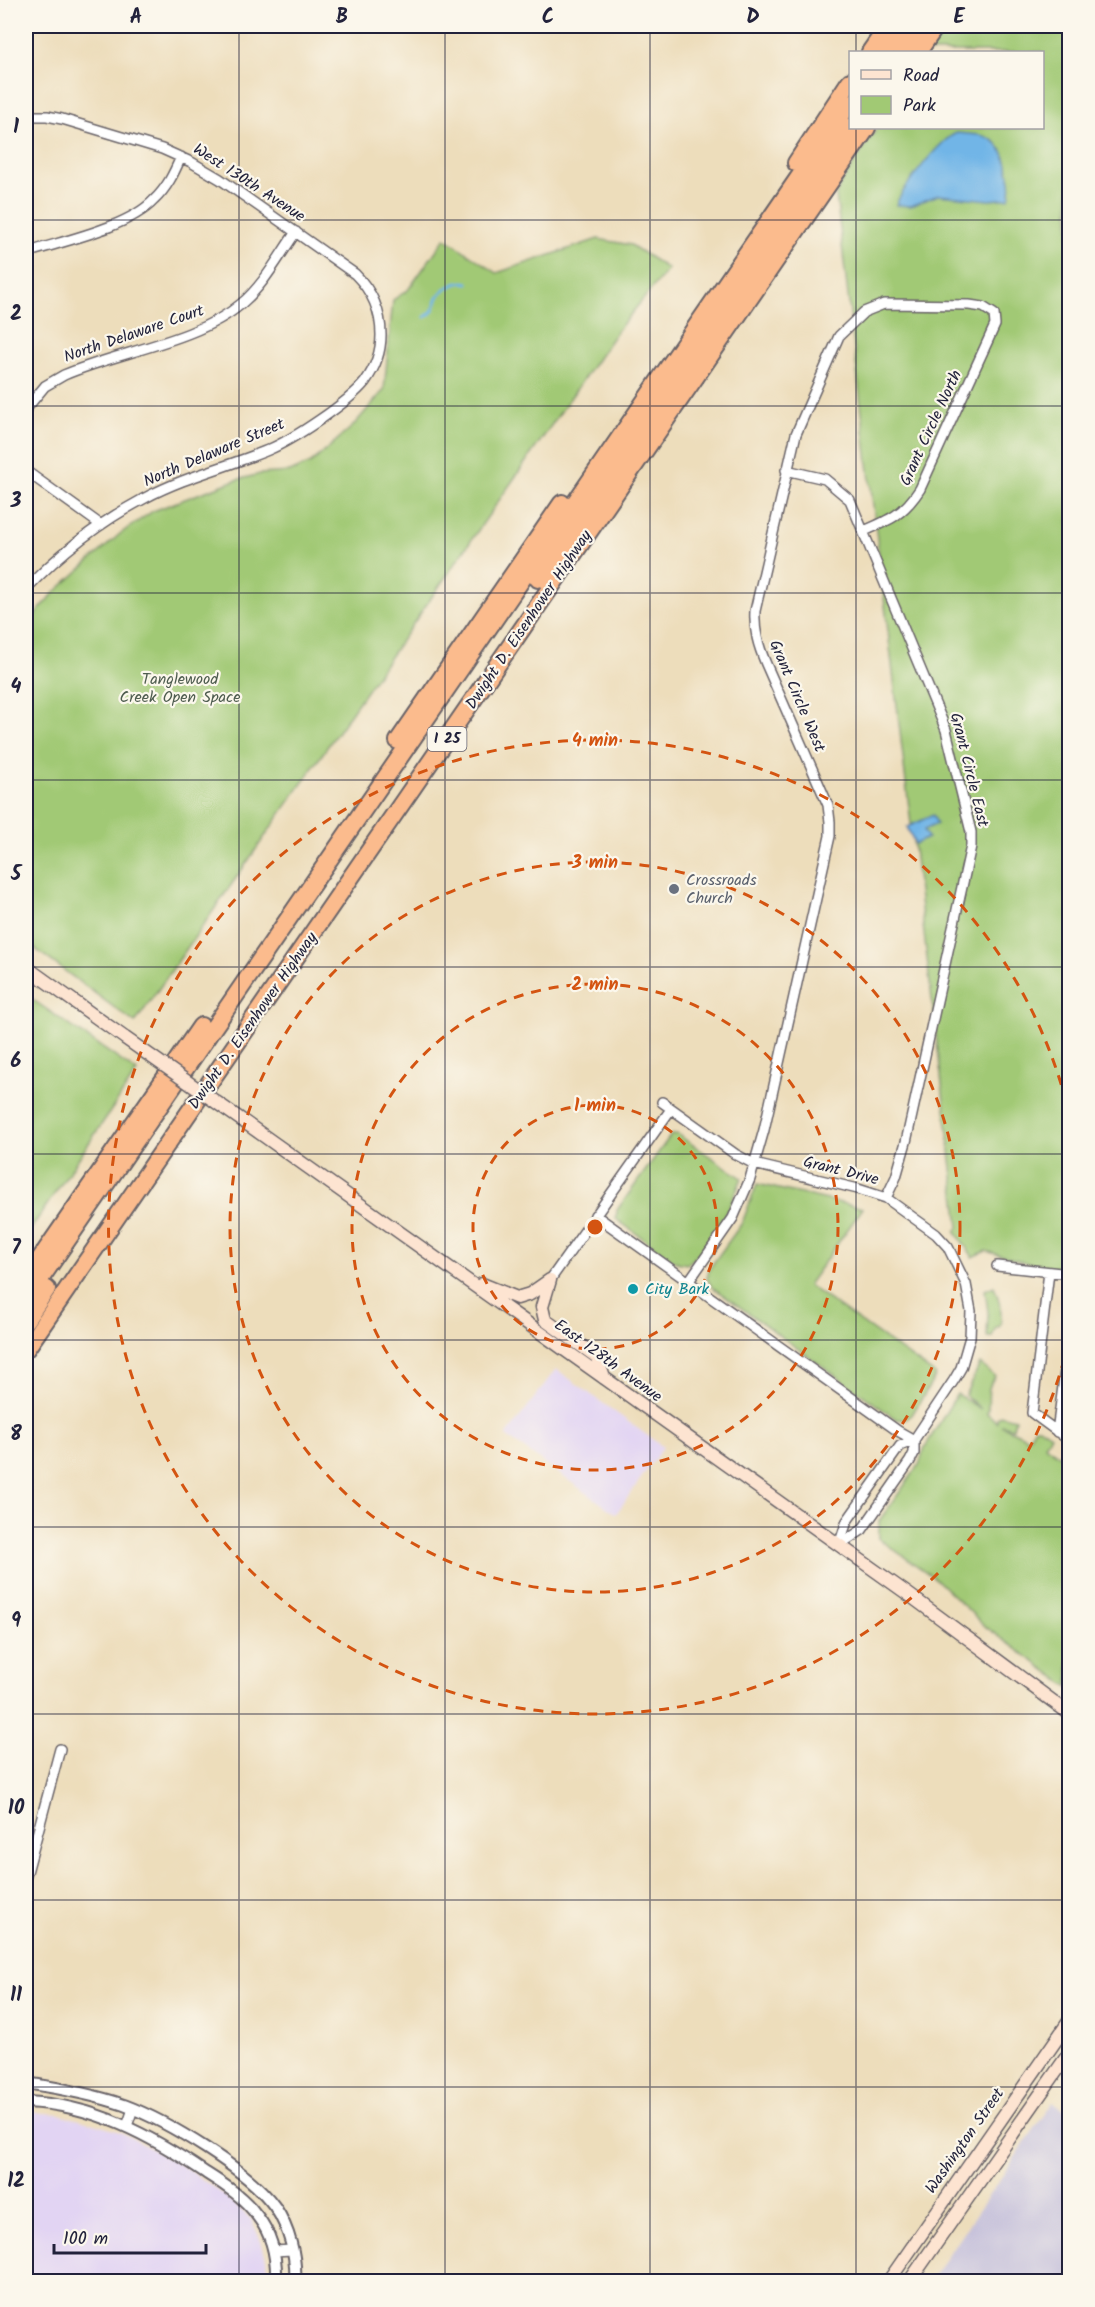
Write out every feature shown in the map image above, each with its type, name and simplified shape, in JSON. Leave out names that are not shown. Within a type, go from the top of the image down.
[{"type":"highway","points":[[871,51],[888,26]]},
{"type":"highway","points":[[886,51],[903,26]]},
{"type":"highway","points":[[903,51],[921,26]]},
{"type":"highway","points":[[919,51],[936,26]]},
{"type":"highway","name":"I 25","points":[[26,1278],[709,290],[849,82]]},
{"type":"highway","points":[[26,1300],[849,104]]},
{"type":"highway","points":[[26,1320],[849,128]]},
{"type":"highway","name":"Dwight D. Eisenhower Highway","points":[[26,1349],[866,129]]},
{"type":"main road","name":"East 128th Avenue","points":[[26,967],[839,1545],[1070,1714]]},
{"type":"main road","points":[[456,1273],[517,1298],[530,1294],[550,1280]]},
{"type":"main road","points":[[550,1280],[542,1307],[545,1320],[597,1357],[604,1378]]},
{"type":"main road","name":"Washington Street","points":[[888,2282],[1070,2020]]},
{"type":"main road","name":"Washington Street","points":[[909,2282],[1070,2052]]},
{"type":"street","name":"West 130th Avenue","points":[[26,116],[62,118],[181,157],[220,179],[349,268],[362,280],[375,301],[381,324]]},
{"type":"street","points":[[26,253],[135,216],[163,191],[181,157]]},
{"type":"street","name":"North Delaware Court","points":[[26,409],[45,386],[63,375],[202,328],[233,311],[259,286],[296,232]]},
{"type":"street","name":"Grant Circle West","points":[[689,1281],[734,1218],[754,1164],[764,1130],[830,836],[828,805],[766,664],[754,627],[786,471],[796,434],[839,336],[852,321],[875,307],[896,304],[969,305],[983,307],[994,314]]},
{"type":"street","name":"Grant Circle North","points":[[864,531],[897,516],[911,503],[920,489],[995,325],[994,314]]},
{"type":"street","name":"North Delaware Street","points":[[26,589],[65,552],[100,525],[155,492],[269,449],[308,428],[352,395],[367,379],[380,350],[381,324]]},
{"type":"street","points":[[26,471],[100,525]]},
{"type":"street","name":"Grant Circle East","points":[[786,471],[825,479],[850,500],[946,730],[971,832],[971,846],[906,1142],[896,1177],[886,1198]]},
{"type":"street","name":"Grant Drive","points":[[662,1102],[735,1154],[754,1164],[886,1198],[936,1234],[948,1247],[962,1272],[971,1311],[970,1337],[961,1368],[914,1440],[914,1453],[910,1461],[862,1530],[839,1545]]},
{"type":"street","points":[[550,1280],[671,1109]]},
{"type":"street","points":[[595,1215],[898,1431],[914,1440]]},
{"type":"street","points":[[997,1266],[1070,1274]]},
{"type":"street","points":[[1049,1272],[1032,1413],[1070,1441]]},
{"type":"street","points":[[1057,1432],[1070,1332]]},
{"type":"street","name":"Grant Drive","points":[[839,1545],[847,1521],[900,1446],[914,1440]]},
{"type":"street","points":[[26,1876],[60,1749]]},
{"type":"street","points":[[26,2084],[72,2090],[133,2109],[197,2143],[246,2178],[275,2207],[287,2230],[292,2250],[294,2282]]},
{"type":"street","points":[[26,2102],[67,2108],[127,2126],[171,2149],[233,2191],[258,2217],[268,2233],[274,2251],[276,2282]]},
{"type":"street","points":[[127,2126],[133,2109]]},
{"type":"street","points":[[274,2251],[292,2250]]},
{"type":"shaded area","points":[[556,1369],[663,1447],[616,1514],[506,1436]]},
{"type":"shaded area","points":[[1053,2102],[1069,2114],[1069,2281],[930,2281]]},
{"type":"shaded area","points":[[26,2112],[59,2114],[121,2132],[184,2167],[223,2194],[251,2219],[261,2241],[269,2270],[267,2281],[26,2281]]},
{"type":"green space","points":[[943,26],[1069,26],[1069,1275],[986,1251],[973,1257],[955,1231],[959,1227],[836,195],[840,185],[876,129],[1044,129],[1044,51],[927,51]]},
{"type":"green space","name":"Tanglewood Creek Open Space","points":[[445,238],[497,273],[598,239],[631,245],[668,269],[617,331],[135,1023],[26,942],[26,625],[54,593],[121,533],[153,511],[233,481],[260,474],[290,472],[311,463],[353,426],[384,390],[393,300],[408,290]]},
{"type":"green space","points":[[26,995],[137,1072],[26,1236]]},
{"type":"green space","points":[[677,1134],[742,1178],[726,1213],[705,1247],[687,1264],[676,1262],[616,1219],[617,1210],[671,1135]]},
{"type":"green space","points":[[757,1184],[863,1208],[808,1285],[936,1375],[912,1415],[905,1420],[896,1419],[712,1287],[707,1279],[709,1269],[742,1223]]},
{"type":"green space","points":[[994,1286],[1000,1305],[1001,1320],[1000,1326],[995,1329],[992,1337],[987,1337],[988,1312],[985,1290]]},
{"type":"green space","points":[[980,1364],[995,1376],[990,1386],[987,1413],[997,1422],[1000,1415],[1015,1419],[1013,1428],[1001,1425],[1028,1438],[1035,1427],[1039,1427],[1051,1435],[1045,1445],[1069,1462],[1069,1687],[986,1627],[936,1579],[879,1539],[879,1521],[919,1465],[925,1447],[957,1394],[981,1409],[965,1395]]},
{"type":"water","points":[[957,133],[985,137],[992,140],[1002,150],[1011,187],[1009,198],[990,200],[938,195],[911,206],[896,205],[923,165],[942,144]]},
{"type":"water","points":[[933,815],[937,824],[924,830],[928,838],[915,844],[907,827]]},
{"type":"waterway","points":[[425,317],[432,311],[438,297],[447,288],[464,282],[468,283]]},
{"type":"place","name":"Crossroads Church","points":[[674,889]]},
{"type":"place","name":"City Bark","points":[[633,1289]]}]
